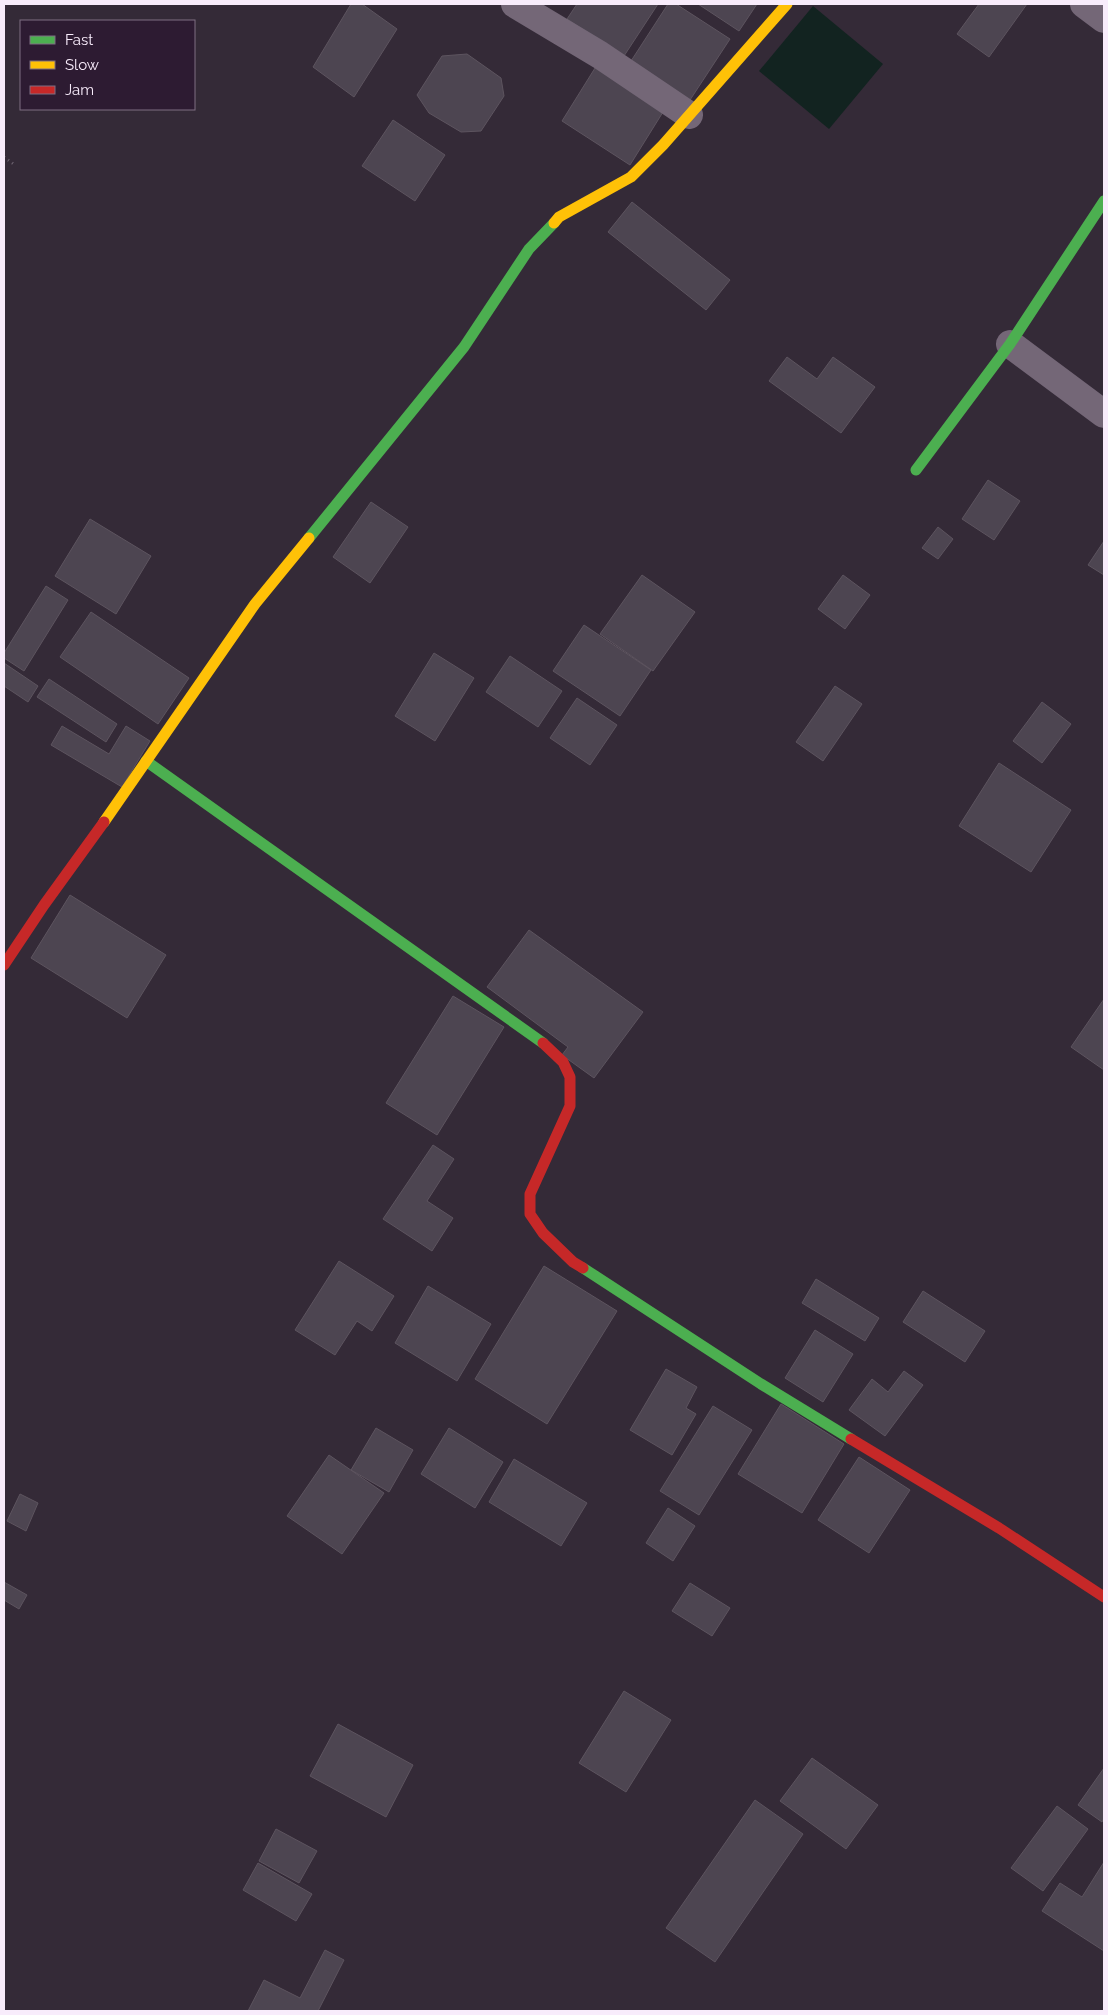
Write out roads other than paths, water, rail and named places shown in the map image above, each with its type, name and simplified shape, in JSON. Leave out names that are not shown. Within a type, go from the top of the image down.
[{"type":"street","points":[[515,4],[600,55],[690,115]]},
{"type":"street","points":[[4,965],[39,912],[255,604],[464,347],[529,249],[559,218],[631,177],[690,115],[787,4]]},
{"type":"street","points":[[1084,4],[1104,19]]},
{"type":"street","points":[[916,470],[1010,344],[1104,201]]},
{"type":"street","points":[[1010,344],[1104,414]]},
{"type":"street","points":[[146,761],[543,1042],[563,1062],[570,1077],[570,1106],[530,1194],[530,1214],[543,1233],[573,1262],[761,1384],[999,1528],[1104,1597]]}]
